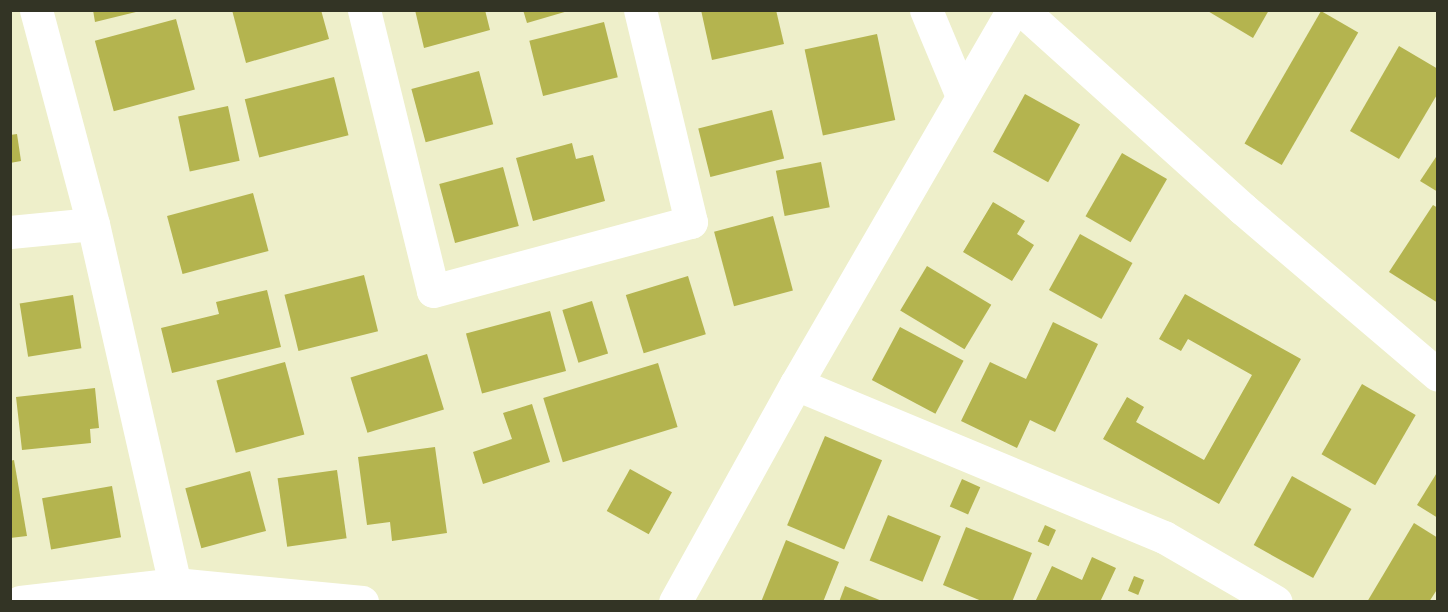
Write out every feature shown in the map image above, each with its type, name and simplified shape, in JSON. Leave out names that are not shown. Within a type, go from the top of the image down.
[{"type":"street","points":[[36,10],[93,224],[175,584]]},
{"type":"street","points":[[364,10],[432,291],[691,222],[640,10]]},
{"type":"street","points":[[926,10],[962,96]]},
{"type":"street","points":[[675,602],[796,384],[1012,10]]},
{"type":"street","points":[[1022,10],[1243,209],[1437,375]]},
{"type":"street","points":[[10,232],[93,224]]},
{"type":"street","points":[[796,384],[1164,537],[1276,602]]},
{"type":"street","points":[[20,602],[175,584],[362,602]]},
{"type":"building","points":[[93,10],[140,10],[140,11],[95,22]]},
{"type":"building","points":[[232,10],[321,10],[329,39],[246,63]]},
{"type":"building","points":[[415,10],[485,10],[490,30],[424,48]]},
{"type":"building","points":[[523,10],[568,10],[568,11],[527,23]]},
{"type":"building","points":[[701,10],[776,10],[784,44],[712,60]]},
{"type":"building","points":[[1206,10],[1269,10],[1253,38]]},
{"type":"building","points":[[1321,11],[1358,32],[1282,165],[1244,144]]},
{"type":"building","points":[[176,19],[195,90],[114,111],[95,41]]},
{"type":"building","points":[[604,22],[618,77],[543,96],[529,41]]},
{"type":"building","points":[[877,34],[895,120],[823,135],[805,49]]},
{"type":"building","points":[[1399,46],[1438,69],[1438,93],[1399,159],[1350,131]]},
{"type":"building","points":[[479,71],[493,124],[426,142],[411,89]]},
{"type":"building","points":[[334,77],[349,135],[259,157],[245,99]]},
{"type":"building","points":[[1025,94],[1080,125],[1048,182],[993,152]]},
{"type":"building","points":[[228,106],[240,161],[190,171],[178,117]]},
{"type":"building","points":[[772,110],[784,159],[710,177],[698,128]]},
{"type":"building","points":[[17,134],[21,161],[10,163],[10,135]]},
{"type":"building","points":[[572,143],[576,159],[593,155],[605,201],[533,221],[516,158]]},
{"type":"building","points":[[1122,153],[1167,179],[1131,242],[1086,216]]},
{"type":"building","points":[[1438,154],[1438,192],[1420,181]]},
{"type":"building","points":[[821,162],[830,207],[785,216],[776,171]]},
{"type":"building","points":[[503,167],[519,226],[455,243],[439,184]]},
{"type":"building","points":[[253,193],[269,251],[183,274],[167,216]]},
{"type":"building","points":[[993,202],[1025,221],[1017,234],[1034,245],[1012,281],[963,252]]},
{"type":"building","points":[[1433,205],[1438,208],[1438,303],[1389,272]]},
{"type":"building","points":[[773,216],[793,290],[734,306],[714,232]]},
{"type":"building","points":[[1080,234],[1132,263],[1101,319],[1049,290]]},
{"type":"building","points":[[927,266],[991,305],[965,349],[900,311]]},
{"type":"building","points":[[364,275],[378,331],[298,351],[284,295]]},
{"type":"building","points":[[688,276],[706,334],[644,353],[626,295]]},
{"type":"building","points":[[267,290],[281,347],[172,373],[161,328],[219,314],[216,302]]},
{"type":"building","points":[[1185,294],[1301,359],[1219,504],[1103,439],[1127,397],[1144,407],[1136,422],[1204,460],[1252,375],[1188,339],[1181,351],[1159,339]]},
{"type":"building","points":[[73,295],[81,348],[28,357],[20,303]]},
{"type":"building","points":[[592,301],[608,354],[578,363],[562,310]]},
{"type":"building","points":[[550,311],[566,371],[482,393],[466,334]]},
{"type":"building","points":[[1053,322],[1098,344],[1055,432],[1030,420],[1017,448],[961,421],[990,362],[1026,379]]},
{"type":"building","points":[[900,327],[964,361],[935,414],[872,380]]},
{"type":"building","points":[[427,354],[444,409],[367,433],[350,377]]},
{"type":"building","points":[[285,362],[304,434],[236,453],[216,380]]},
{"type":"building","points":[[658,363],[678,427],[563,462],[543,398]]},
{"type":"building","points":[[1362,384],[1416,415],[1375,485],[1322,454]]},
{"type":"building","points":[[95,388],[99,428],[90,429],[91,443],[22,450],[16,397]]},
{"type":"building","points":[[532,404],[550,462],[483,484],[473,452],[512,439],[503,413]]},
{"type":"building","points":[[825,436],[882,460],[844,550],[787,525]]},
{"type":"building","points":[[435,447],[447,533],[392,541],[390,522],[367,525],[358,457]]},
{"type":"building","points":[[14,460],[27,536],[10,538],[10,461]]},
{"type":"building","points":[[630,469],[672,492],[649,534],[607,511]]},
{"type":"building","points":[[337,470],[347,538],[287,547],[278,478]]},
{"type":"building","points":[[250,471],[266,531],[201,548],[185,488]]},
{"type":"building","points":[[1438,471],[1438,518],[1417,505]]},
{"type":"building","points":[[1292,476],[1351,509],[1313,578],[1254,545]]},
{"type":"building","points":[[962,479],[980,487],[968,515],[950,506]]},
{"type":"building","points":[[112,486],[121,537],[51,550],[42,498]]},
{"type":"building","points":[[888,515],[941,536],[922,582],[870,560]]},
{"type":"building","points":[[1414,523],[1438,538],[1438,588],[1429,602],[1367,602]]},
{"type":"building","points":[[1045,525],[1056,530],[1049,546],[1038,541]]},
{"type":"building","points":[[966,527],[1032,553],[1012,602],[984,602],[943,585]]},
{"type":"building","points":[[786,540],[839,562],[823,602],[761,602]]},
{"type":"building","points":[[1092,557],[1116,568],[1100,602],[1035,602],[1052,566],[1082,580]]},
{"type":"building","points":[[1134,576],[1144,580],[1138,595],[1128,591]]},
{"type":"building","points":[[845,586],[882,601],[882,602],[839,602]]}]
